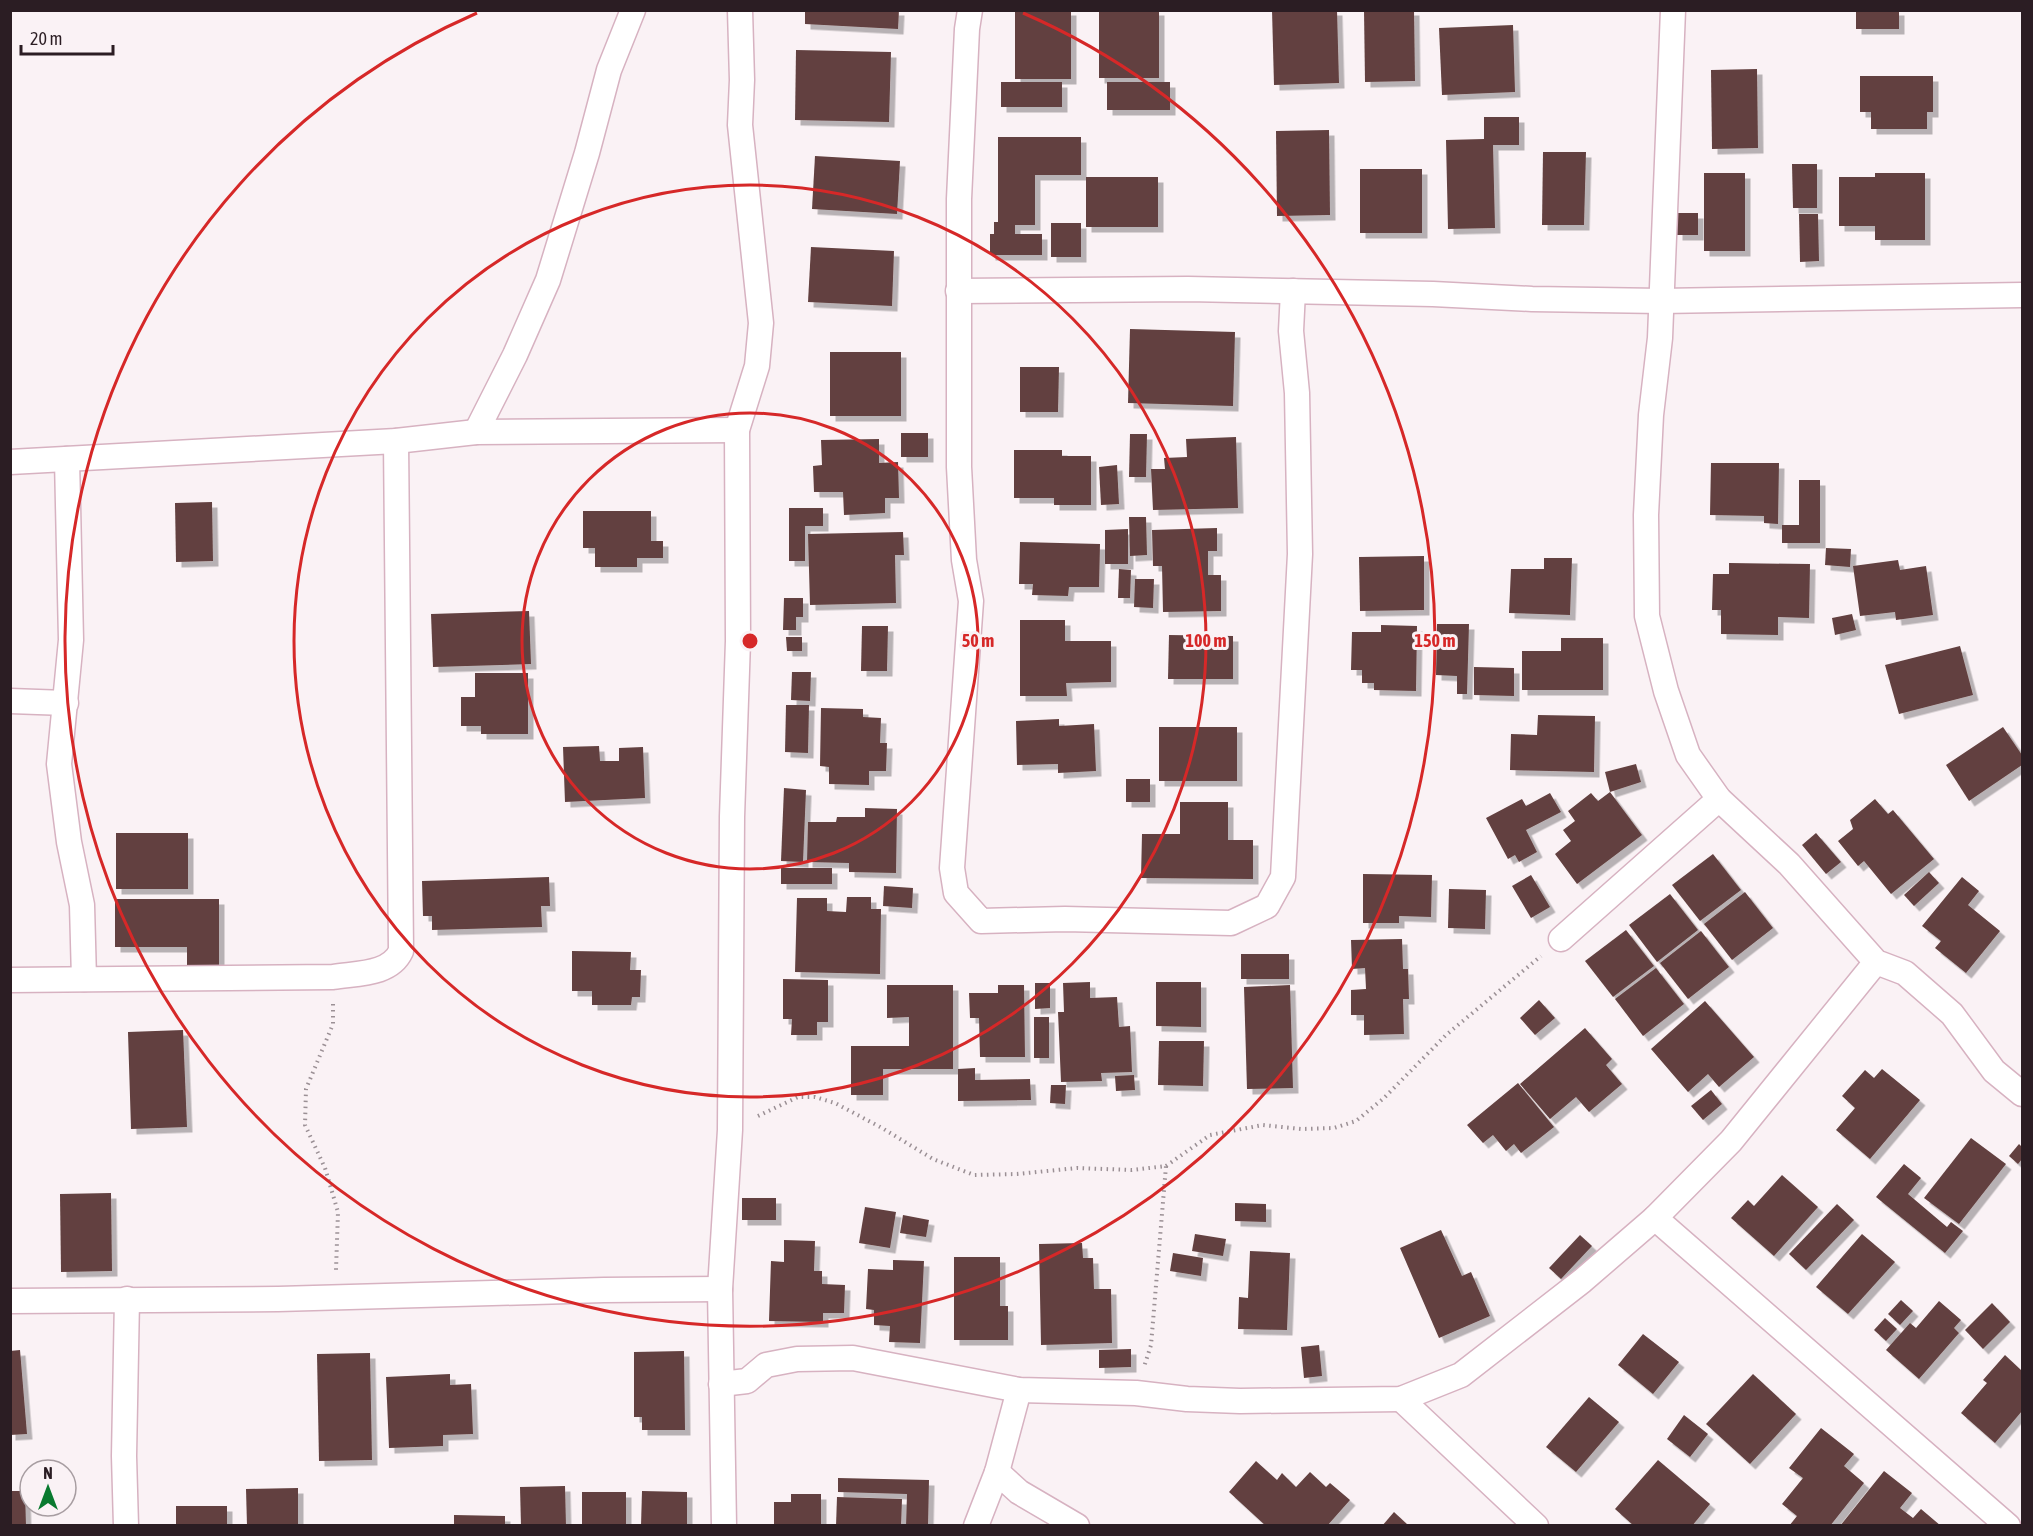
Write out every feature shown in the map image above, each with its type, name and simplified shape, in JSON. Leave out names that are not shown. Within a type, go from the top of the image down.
[{"type":"street","points":[[476,432],[515,355],[548,280],[587,153],[609,70],[633,10]]},
{"type":"street","points":[[724,1526],[720,1289],[730,1130],[732,817],[738,640],[737,430],[757,366],[761,322],[740,125],[742,80],[740,10]]},
{"type":"street","points":[[970,10],[967,29],[959,199],[958,291],[960,489],[964,560],[971,601],[952,868],[956,893],[981,921],[1065,919],[1231,923],[1267,906],[1283,877],[1300,554],[1297,393],[1291,331],[1293,291]]},
{"type":"street","points":[[1673,10],[1660,338],[1651,415],[1646,515],[1647,616],[1666,691],[1688,755],[1719,799],[1789,864],[1876,962],[1905,973],[1952,1014],[1994,1071],[2022,1094]]},
{"type":"street","points":[[958,291],[1188,289],[1661,301],[2022,295]]},
{"type":"street","points":[[10,462],[396,441],[476,432],[737,430]]},
{"type":"street","points":[[10,980],[333,977],[386,968],[397,961],[401,951],[396,441]]},
{"type":"street","points":[[67,459],[71,640],[59,764],[69,842],[82,905],[84,979]]},
{"type":"street","points":[[10,701],[66,703]]},
{"type":"street","points":[[1561,939],[1719,799]]},
{"type":"street","points":[[722,1384],[747,1381],[766,1365],[787,1361],[853,1358],[1019,1390],[1136,1393],[1187,1399],[1240,1401],[1401,1399],[1461,1375],[1582,1281],[1654,1218],[1731,1141],[1876,962]]},
{"type":"street","points":[[1654,1218],[2008,1526]]},
{"type":"street","points":[[10,1301],[335,1298],[720,1289]]},
{"type":"street","points":[[126,1526],[124,1456],[127,1299]]},
{"type":"street","points":[[976,1526],[997,1472],[1019,1390]]},
{"type":"street","points":[[1401,1399],[1536,1526]]},
{"type":"street","points":[[997,1472],[1019,1492],[1077,1526]]},
{"type":"path","points":[[730,1130],[772,1107],[798,1097],[815,1097],[835,1103],[882,1128],[933,1160],[974,1175],[1017,1174],[1077,1168],[1132,1170],[1166,1166],[1210,1135],[1263,1125],[1301,1129],[1334,1128],[1356,1121],[1384,1098],[1446,1035],[1561,939]]},
{"type":"path","points":[[333,977],[333,1024],[306,1089],[305,1125],[325,1168],[338,1212],[335,1298]]},
{"type":"path","points":[[1136,1393],[1151,1345],[1166,1166]]},
{"type":"building","points":[[805,10],[899,10],[898,29],[805,24]]},
{"type":"building","points":[[1015,10],[1071,10],[1071,79],[1015,79]]},
{"type":"building","points":[[1099,10],[1159,10],[1159,78],[1099,78]]},
{"type":"building","points":[[1272,10],[1337,10],[1339,83],[1274,85]]},
{"type":"building","points":[[1364,10],[1414,10],[1415,81],[1365,82]]},
{"type":"building","points":[[1856,10],[1899,10],[1899,29],[1856,29]]},
{"type":"building","points":[[1513,25],[1515,92],[1442,95],[1439,28]]},
{"type":"building","points":[[796,50],[891,52],[889,122],[795,120]]},
{"type":"building","points":[[1757,69],[1758,148],[1712,149],[1711,70]]},
{"type":"building","points":[[1860,76],[1933,76],[1933,112],[1927,112],[1927,129],[1871,129],[1871,112],[1860,112]]},
{"type":"building","points":[[1001,82],[1062,82],[1062,107],[1001,107]]},
{"type":"building","points":[[1107,82],[1170,82],[1170,110],[1107,110]]},
{"type":"building","points":[[1484,117],[1519,117],[1519,145],[1493,145],[1495,228],[1448,229],[1446,140],[1484,139]]},
{"type":"building","points":[[1329,130],[1330,215],[1277,216],[1276,131]]},
{"type":"building","points":[[998,137],[1081,137],[1081,175],[1035,175],[1035,225],[1015,225],[1015,234],[1042,234],[1042,255],[990,255],[990,234],[994,234],[994,222],[998,222]]},
{"type":"building","points":[[1543,152],[1586,152],[1584,225],[1542,225]]},
{"type":"building","points":[[815,156],[900,161],[897,214],[812,209]]},
{"type":"building","points":[[1792,164],[1817,164],[1817,208],[1793,208]]},
{"type":"building","points":[[1360,169],[1422,169],[1422,233],[1360,233]]},
{"type":"building","points":[[1704,173],[1745,173],[1745,251],[1704,251]]},
{"type":"building","points":[[1875,173],[1925,173],[1925,240],[1875,240],[1875,226],[1839,226],[1839,177],[1875,177]]},
{"type":"building","points":[[1086,177],[1158,177],[1158,227],[1086,227]]},
{"type":"building","points":[[1677,213],[1698,213],[1698,235],[1677,235]]},
{"type":"building","points":[[1799,214],[1818,214],[1819,261],[1800,262]]},
{"type":"building","points":[[1051,223],[1081,223],[1081,257],[1051,257]]},
{"type":"building","points":[[811,247],[894,251],[892,306],[808,302]]},
{"type":"building","points":[[1130,329],[1235,332],[1233,406],[1128,403]]},
{"type":"building","points":[[830,352],[901,352],[901,416],[830,416]]},
{"type":"building","points":[[1020,367],[1059,367],[1058,412],[1020,412]]},
{"type":"building","points":[[901,433],[928,433],[928,457],[901,457]]},
{"type":"building","points":[[1130,434],[1147,434],[1146,477],[1129,477]]},
{"type":"building","points":[[1236,437],[1238,508],[1153,510],[1151,469],[1165,469],[1164,458],[1187,457],[1186,439]]},
{"type":"building","points":[[879,439],[879,463],[898,462],[899,498],[885,498],[885,513],[844,515],[843,492],[814,492],[813,466],[822,465],[821,440]]},
{"type":"building","points":[[1014,450],[1062,450],[1062,456],[1091,456],[1091,505],[1054,505],[1054,498],[1014,498]]},
{"type":"building","points":[[1711,463],[1779,463],[1778,524],[1764,523],[1764,516],[1710,515]]},
{"type":"building","points":[[1117,465],[1119,504],[1101,505],[1099,467]]},
{"type":"building","points":[[1799,480],[1820,480],[1820,543],[1782,543],[1782,525],[1799,525]]},
{"type":"building","points":[[212,502],[213,561],[176,562],[175,503]]},
{"type":"building","points":[[789,508],[823,508],[823,526],[805,526],[805,561],[789,561]]},
{"type":"building","points":[[583,511],[651,511],[651,541],[663,541],[663,558],[637,558],[637,567],[595,567],[595,548],[583,548]]},
{"type":"building","points":[[1129,517],[1146,517],[1147,555],[1130,556]]},
{"type":"building","points":[[1217,528],[1217,551],[1208,551],[1208,575],[1221,575],[1221,611],[1163,612],[1162,566],[1153,566],[1152,530]]},
{"type":"building","points":[[1128,529],[1128,564],[1105,564],[1105,530]]},
{"type":"building","points":[[903,532],[904,555],[895,555],[896,603],[810,605],[808,534]]},
{"type":"building","points":[[1020,542],[1100,544],[1099,587],[1069,587],[1068,596],[1032,595],[1033,584],[1019,584]]},
{"type":"building","points":[[1826,548],[1851,549],[1850,567],[1825,565]]},
{"type":"building","points":[[1424,556],[1424,610],[1360,611],[1359,557]]},
{"type":"building","points":[[1544,558],[1572,558],[1570,615],[1509,613],[1511,569],[1544,569]]},
{"type":"building","points":[[1898,560],[1900,570],[1926,566],[1933,615],[1896,620],[1895,612],[1860,616],[1853,566]]},
{"type":"building","points":[[1729,563],[1810,564],[1809,618],[1778,617],[1778,635],[1721,634],[1721,610],[1712,610],[1713,574],[1729,574]]},
{"type":"building","points":[[1119,569],[1131,570],[1130,598],[1118,598]]},
{"type":"building","points":[[1135,579],[1154,579],[1153,608],[1134,607]]},
{"type":"building","points":[[784,598],[803,598],[803,617],[796,617],[796,630],[783,630]]},
{"type":"building","points":[[529,611],[531,664],[433,667],[431,614]]},
{"type":"building","points":[[1852,614],[1856,630],[1835,635],[1832,618]]},
{"type":"building","points":[[1020,620],[1065,620],[1065,641],[1111,641],[1111,682],[1066,683],[1067,696],[1020,696]]},
{"type":"building","points":[[1437,624],[1469,624],[1467,694],[1457,694],[1457,676],[1436,675]]},
{"type":"building","points":[[1381,625],[1417,626],[1416,691],[1374,690],[1374,683],[1362,683],[1362,670],[1351,670],[1352,632],[1381,632]]},
{"type":"building","points":[[862,626],[888,626],[887,671],[861,671]]},
{"type":"building","points":[[1169,635],[1233,636],[1233,679],[1168,679]]},
{"type":"building","points":[[786,637],[802,637],[802,651],[787,651]]},
{"type":"building","points":[[1561,638],[1603,638],[1603,690],[1522,690],[1522,651],[1561,651]]},
{"type":"building","points":[[1960,646],[1973,695],[1899,714],[1885,665]]},
{"type":"building","points":[[1474,667],[1514,668],[1514,696],[1474,695]]},
{"type":"building","points":[[792,672],[811,672],[810,701],[791,700]]},
{"type":"building","points":[[475,673],[528,673],[528,734],[481,734],[481,726],[461,726],[461,697],[475,697]]},
{"type":"building","points":[[786,705],[809,705],[808,753],[785,752]]},
{"type":"building","points":[[821,708],[863,709],[863,717],[881,718],[880,743],[887,743],[886,771],[869,771],[869,785],[829,784],[829,767],[820,766]]},
{"type":"building","points":[[1538,715],[1595,716],[1594,772],[1510,770],[1511,734],[1537,735]]},
{"type":"building","points":[[1059,719],[1059,726],[1094,724],[1096,771],[1058,773],[1058,764],[1017,765],[1016,721]]},
{"type":"building","points":[[1159,727],[1237,727],[1237,781],[1159,781]]},
{"type":"building","points":[[2003,727],[2022,755],[2022,765],[1969,801],[1946,765]]},
{"type":"building","points":[[599,746],[600,761],[619,761],[619,748],[643,747],[645,798],[565,802],[563,747]]},
{"type":"building","points":[[1636,764],[1641,782],[1610,792],[1605,772]]},
{"type":"building","points":[[1126,779],[1150,779],[1150,802],[1126,802]]},
{"type":"building","points":[[784,788],[806,790],[803,862],[781,861]]},
{"type":"building","points":[[1610,792],[1642,835],[1577,884],[1555,854],[1571,841],[1563,830],[1575,821],[1568,811],[1591,793],[1598,801]]},
{"type":"building","points":[[1550,793],[1561,812],[1526,830],[1537,852],[1519,862],[1515,855],[1508,859],[1486,818],[1522,799],[1526,806]]},
{"type":"building","points":[[1875,799],[1888,814],[1893,810],[1934,859],[1891,894],[1864,861],[1858,866],[1838,841],[1853,829],[1850,820]]},
{"type":"building","points":[[1180,802],[1228,802],[1228,840],[1253,840],[1253,879],[1141,878],[1142,834],[1180,834]]},
{"type":"building","points":[[865,808],[897,809],[896,873],[849,872],[849,863],[807,862],[808,822],[836,822],[837,817],[865,817]]},
{"type":"building","points":[[116,833],[188,833],[188,889],[116,889]]},
{"type":"building","points":[[1816,833],[1841,862],[1826,874],[1802,845]]},
{"type":"building","points":[[1713,854],[1741,890],[1700,921],[1672,885]]},
{"type":"building","points":[[781,868],[832,868],[832,884],[781,884]]},
{"type":"building","points":[[1929,872],[1939,883],[1914,906],[1904,895]]},
{"type":"building","points":[[1363,874],[1432,875],[1431,917],[1399,916],[1399,923],[1363,923]]},
{"type":"building","points":[[1531,875],[1550,907],[1531,918],[1512,886]]},
{"type":"building","points":[[549,877],[550,906],[541,906],[542,927],[432,930],[432,916],[423,916],[422,881]]},
{"type":"building","points":[[1962,877],[1979,891],[1968,905],[2000,931],[1966,973],[1935,948],[1941,941],[1922,926]]},
{"type":"building","points":[[884,886],[913,888],[912,908],[883,906]]},
{"type":"building","points":[[1449,889],[1486,890],[1485,929],[1448,928]]},
{"type":"building","points":[[1745,892],[1773,928],[1732,960],[1704,924]]},
{"type":"building","points":[[1670,894],[1698,930],[1657,962],[1629,925]]},
{"type":"building","points":[[847,897],[871,897],[871,909],[881,909],[880,974],[795,972],[797,898],[827,898],[827,911],[846,912]]},
{"type":"building","points":[[115,899],[219,899],[219,968],[187,968],[187,947],[115,947]]},
{"type":"building","points":[[1626,930],[1654,966],[1613,997],[1585,961]]},
{"type":"building","points":[[1701,931],[1729,967],[1688,999],[1660,963]]},
{"type":"building","points":[[1402,939],[1403,969],[1408,969],[1409,999],[1403,999],[1404,1034],[1364,1035],[1364,1015],[1351,1015],[1351,990],[1366,989],[1365,968],[1352,969],[1351,940]]},
{"type":"building","points":[[572,951],[631,952],[630,970],[641,970],[640,997],[632,997],[631,1005],[592,1005],[592,991],[572,991]]},
{"type":"building","points":[[1241,954],[1289,954],[1289,979],[1241,979]]},
{"type":"building","points":[[1656,968],[1684,1004],[1643,1036],[1615,999]]},
{"type":"building","points":[[783,979],[828,980],[828,1022],[817,1022],[817,1035],[791,1035],[792,1019],[783,1019]]},
{"type":"building","points":[[1090,982],[1090,998],[1117,997],[1119,1027],[1130,1026],[1132,1072],[1101,1073],[1102,1081],[1061,1082],[1058,1012],[1064,1012],[1063,983]]},
{"type":"building","points":[[1156,982],[1201,982],[1201,1027],[1156,1026]]},
{"type":"building","points":[[1035,983],[1050,983],[1050,1008],[1035,1009]]},
{"type":"building","points":[[887,985],[953,985],[953,1069],[883,1069],[883,1095],[851,1095],[851,1046],[909,1046],[909,1017],[887,1018]]},
{"type":"building","points":[[998,985],[1024,985],[1025,1057],[980,1057],[979,1018],[970,1018],[969,993],[998,993]]},
{"type":"building","points":[[1290,985],[1293,1088],[1247,1089],[1244,987]]},
{"type":"building","points":[[1539,1000],[1555,1018],[1535,1035],[1520,1018]]},
{"type":"building","points":[[1705,1001],[1754,1057],[1719,1087],[1708,1074],[1688,1092],[1651,1049]]},
{"type":"building","points":[[1034,1017],[1049,1017],[1049,1058],[1034,1058]]},
{"type":"building","points":[[1585,1028],[1612,1059],[1606,1065],[1622,1084],[1589,1112],[1576,1097],[1550,1119],[1520,1084]]},
{"type":"building","points":[[183,1030],[187,1127],[131,1129],[128,1032]]},
{"type":"building","points":[[1159,1041],[1204,1041],[1203,1086],[1158,1085]]},
{"type":"building","points":[[975,1068],[975,1080],[1030,1079],[1031,1100],[958,1101],[958,1069]]},
{"type":"building","points":[[1882,1069],[1920,1100],[1870,1159],[1836,1130],[1855,1108],[1842,1096],[1865,1070],[1874,1078]]},
{"type":"building","points":[[1134,1075],[1135,1090],[1116,1091],[1115,1076]]},
{"type":"building","points":[[1518,1083],[1554,1127],[1521,1153],[1514,1144],[1506,1151],[1493,1135],[1483,1143],[1467,1125]]},
{"type":"building","points":[[1051,1085],[1066,1085],[1065,1104],[1050,1103]]},
{"type":"building","points":[[1711,1090],[1722,1104],[1703,1120],[1691,1106]]},
{"type":"building","points":[[1971,1138],[2006,1164],[1959,1224],[1924,1198]]},
{"type":"building","points":[[2019,1144],[2022,1147],[2022,1159],[2018,1164],[2009,1156]]},
{"type":"building","points":[[1904,1164],[1921,1178],[1908,1194],[1947,1227],[1951,1222],[1963,1231],[1945,1253],[1876,1197]]},
{"type":"building","points":[[1782,1175],[1818,1207],[1774,1256],[1731,1218],[1748,1200],[1754,1206]]},
{"type":"building","points":[[111,1193],[112,1271],[61,1272],[60,1194]]},
{"type":"building","points":[[742,1198],[776,1198],[776,1220],[742,1220]]},
{"type":"building","points":[[1235,1203],[1266,1204],[1266,1222],[1235,1221]]},
{"type":"building","points":[[1837,1204],[1854,1220],[1806,1270],[1789,1254]]},
{"type":"building","points":[[865,1207],[896,1212],[890,1248],[859,1243]]},
{"type":"building","points":[[903,1215],[929,1220],[926,1237],[900,1233]]},
{"type":"building","points":[[1441,1230],[1462,1276],[1471,1272],[1490,1316],[1439,1338],[1400,1248]]},
{"type":"building","points":[[1195,1234],[1226,1239],[1223,1256],[1192,1251]]},
{"type":"building","points":[[1862,1234],[1895,1262],[1848,1314],[1816,1287]]},
{"type":"building","points":[[1580,1235],[1592,1246],[1561,1279],[1549,1268]]},
{"type":"building","points":[[784,1240],[815,1241],[814,1271],[822,1271],[822,1284],[845,1285],[844,1313],[823,1313],[823,1322],[769,1321],[771,1261],[784,1262]]},
{"type":"building","points":[[1082,1243],[1083,1258],[1093,1258],[1094,1289],[1111,1289],[1112,1343],[1041,1345],[1039,1244]]},
{"type":"building","points":[[1250,1251],[1290,1253],[1287,1330],[1238,1329],[1239,1297],[1248,1298]]},
{"type":"building","points":[[1173,1253],[1203,1258],[1201,1276],[1170,1271]]},
{"type":"building","points":[[954,1257],[1000,1257],[1000,1306],[1008,1306],[1008,1340],[954,1340]]},
{"type":"building","points":[[893,1260],[924,1261],[920,1343],[889,1342],[890,1326],[874,1325],[874,1310],[866,1309],[868,1269],[893,1270]]},
{"type":"building","points":[[1901,1300],[1913,1311],[1900,1325],[1888,1314]]},
{"type":"building","points":[[1939,1301],[1961,1320],[1954,1328],[1959,1333],[1919,1379],[1886,1350],[1910,1323],[1916,1328]]},
{"type":"building","points":[[1992,1303],[2010,1322],[1983,1349],[1965,1330]]},
{"type":"building","points":[[1885,1318],[1897,1329],[1886,1341],[1874,1330]]},
{"type":"building","points":[[1643,1334],[1679,1362],[1653,1394],[1618,1365]]},
{"type":"building","points":[[1319,1345],[1322,1376],[1304,1378],[1301,1347]]},
{"type":"building","points":[[1131,1349],[1131,1367],[1099,1368],[1099,1350]]},
{"type":"building","points":[[20,1350],[27,1434],[10,1435],[10,1351]]},
{"type":"building","points":[[684,1351],[685,1430],[642,1430],[642,1417],[634,1417],[634,1352]]},
{"type":"building","points":[[370,1353],[372,1460],[319,1461],[317,1354]]},
{"type":"building","points":[[2005,1355],[2022,1371],[2022,1411],[1995,1443],[1961,1413],[1987,1383],[1983,1380]]},
{"type":"building","points":[[450,1374],[450,1385],[471,1384],[473,1434],[443,1435],[443,1446],[389,1448],[386,1377]]},
{"type":"building","points":[[1753,1374],[1796,1414],[1750,1464],[1706,1424]]},
{"type":"building","points":[[1589,1397],[1619,1422],[1576,1472],[1546,1447]]},
{"type":"building","points":[[1684,1415],[1708,1434],[1690,1457],[1667,1439]]},
{"type":"building","points":[[1821,1428],[1854,1454],[1844,1466],[1864,1483],[1830,1526],[1789,1526],[1797,1516],[1782,1504],[1803,1478],[1789,1468]]},
{"type":"building","points":[[1658,1460],[1710,1504],[1692,1526],[1634,1526],[1615,1509]]},
{"type":"building","points":[[1256,1461],[1277,1480],[1282,1473],[1296,1487],[1310,1472],[1326,1487],[1330,1483],[1350,1500],[1327,1526],[1266,1526],[1229,1492]]},
{"type":"building","points":[[1884,1471],[1912,1493],[1900,1508],[1913,1518],[1921,1509],[1941,1526],[1840,1526]]},
{"type":"building","points":[[838,1478],[929,1480],[928,1526],[906,1526],[907,1494],[838,1492]]},
{"type":"building","points":[[565,1486],[566,1526],[521,1526],[520,1487]]},
{"type":"building","points":[[298,1488],[298,1526],[247,1526],[246,1489]]},
{"type":"building","points":[[10,1491],[18,1491],[18,1518],[26,1518],[26,1526],[10,1526]]},
{"type":"building","points":[[642,1491],[687,1492],[687,1526],[641,1526]]},
{"type":"building","points":[[582,1492],[626,1492],[626,1526],[582,1526]]},
{"type":"building","points":[[791,1494],[821,1494],[821,1526],[774,1526],[774,1502],[791,1502]]},
{"type":"building","points":[[837,1497],[902,1499],[901,1526],[836,1526]]},
{"type":"building","points":[[176,1506],[227,1506],[227,1526],[176,1526]]},
{"type":"building","points":[[1394,1512],[1409,1526],[1382,1526]]},
{"type":"building","points":[[454,1515],[505,1516],[505,1526],[454,1526]]}]
